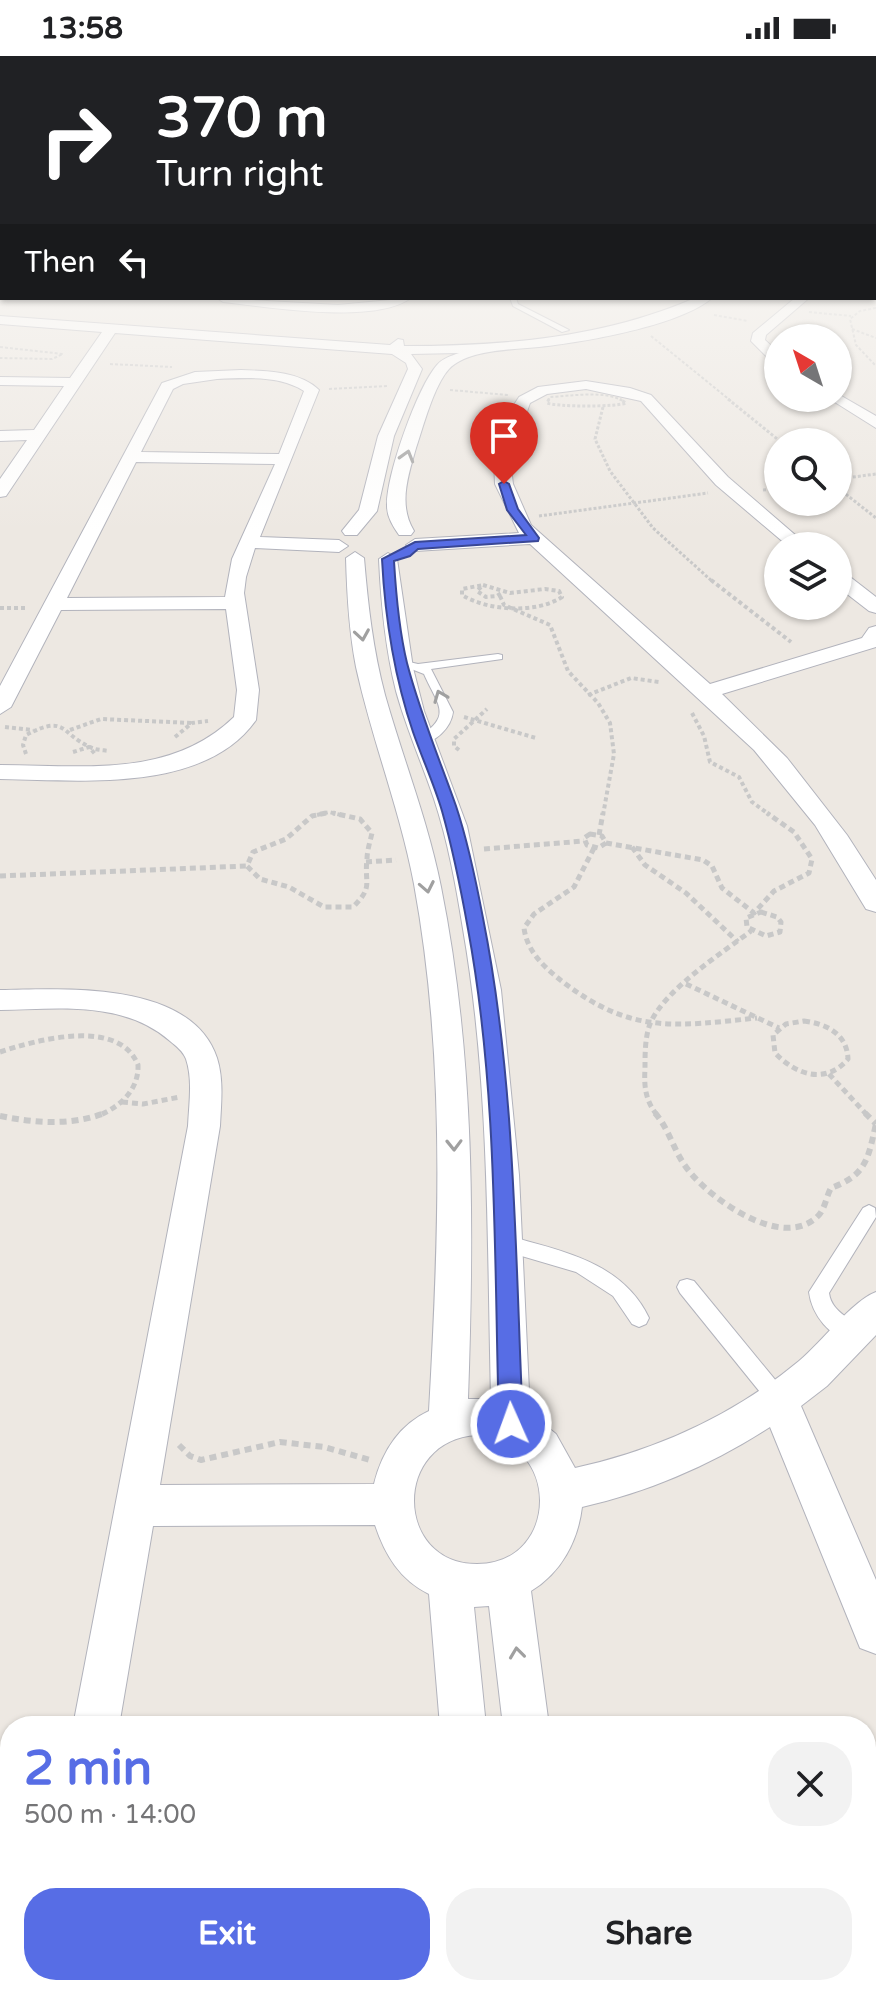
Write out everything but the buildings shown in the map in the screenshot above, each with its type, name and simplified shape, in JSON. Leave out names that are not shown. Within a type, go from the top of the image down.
[{"type":"street","points":[[0,492],[95,351]]},
{"type":"street","points":[[402,351],[415,369],[386,436],[368,511],[348,545],[366,664],[382,727],[407,800],[427,883],[443,981],[453,1099],[456,1243],[448,1421]]},
{"type":"street","points":[[249,542],[348,545],[388,559],[406,554],[410,538],[399,522],[396,500],[407,455],[431,389],[447,363],[469,351]]},
{"type":"street","points":[[0,707],[167,386],[190,375],[286,378],[300,381],[312,390],[236,577],[234,603],[248,691],[247,716],[224,741],[184,761],[134,770],[108,761],[0,772]]},
{"type":"street","points":[[0,381],[72,382]]},
{"type":"street","points":[[782,532],[732,490],[646,398],[630,392],[586,385],[563,386],[529,396],[506,436],[502,460],[504,484],[518,519],[697,698],[762,746],[867,871],[876,903]]},
{"type":"street","points":[[852,407],[876,423]]},
{"type":"street","points":[[0,436],[37,435]]},
{"type":"street","points":[[129,457],[285,459]]},
{"type":"street","points":[[348,545],[373,526],[410,538],[534,538]]},
{"type":"street","points":[[388,559],[390,601],[410,664],[423,740],[449,809],[460,851],[486,976],[497,1083],[511,1424]]},
{"type":"street","points":[[852,588],[876,607]]},
{"type":"street","points":[[52,604],[234,603]]},
{"type":"street","points":[[697,698],[869,642],[876,632]]},
{"type":"street","points":[[0,1000],[91,1000],[136,1006],[174,1024],[199,1051],[206,1086],[204,1126],[98,1716]]},
{"type":"street","points":[[562,1491],[604,1484],[688,1452],[779,1400],[865,1322]]},
{"type":"street","points":[[779,1400],[876,1632]]},
{"type":"street","points":[[469,1417],[491,1418],[511,1424],[545,1450],[556,1469],[562,1491],[562,1512],[556,1534],[545,1553],[528,1569],[508,1580],[479,1585],[450,1580],[431,1571],[403,1541],[395,1486],[418,1440],[448,1421],[469,1417]]},
{"type":"street","points":[[136,1506],[395,1486]]},
{"type":"street","points":[[450,1580],[462,1716]]},
{"type":"street","points":[[508,1580],[525,1716]]},
{"type":"lane","points":[[410,664],[498,657]]},
{"type":"lane","points":[[410,664],[429,672],[447,712],[448,719],[423,740]]},
{"type":"lane","points":[[865,1322],[827,1316],[819,1305],[819,1292],[869,1213]]},
{"type":"lane","points":[[503,1242],[582,1265],[620,1290],[639,1318]]},
{"type":"lane","points":[[687,1287],[779,1400]]},
{"type":"path","points":[[0,358],[52,359],[63,354],[32,351]]},
{"type":"path","points":[[669,351],[764,428]]},
{"type":"path","points":[[861,351],[876,366]]},
{"type":"path","points":[[110,364],[165,365],[190,375]]},
{"type":"path","points":[[312,390],[408,385]]},
{"type":"path","points":[[431,389],[529,396]]},
{"type":"path","points":[[603,407],[595,439],[631,503],[672,547],[791,642]]},
{"type":"path","points":[[852,477],[876,474]]},
{"type":"path","points":[[518,519],[732,490]]},
{"type":"path","points":[[852,499],[876,518]]},
{"type":"path","points":[[481,587],[477,591],[480,596],[521,595],[545,588],[561,593],[560,600],[552,604],[509,607],[473,603],[462,593],[467,586],[496,586],[501,594]]},
{"type":"path","points":[[501,594],[499,600],[509,607],[538,617],[550,625],[568,671],[600,704],[607,717],[615,742],[612,778],[599,835]]},
{"type":"path","points":[[588,695],[609,682],[630,677],[664,684]]},
{"type":"path","points":[[697,698],[710,762],[739,777],[752,802],[794,832],[812,859],[809,873],[794,883],[773,890],[746,918],[751,931]]},
{"type":"path","points":[[459,750],[454,746],[454,739],[487,709]]},
{"type":"path","points":[[447,712],[536,738]]},
{"type":"path","points":[[70,730],[90,720],[106,718],[152,723],[213,721],[235,729]]},
{"type":"path","points":[[168,741],[192,723]]},
{"type":"path","points":[[0,727],[33,730],[52,725],[70,730],[108,761]]},
{"type":"path","points":[[33,730],[26,735],[23,745],[24,753],[34,759]]},
{"type":"path","points":[[89,747],[108,761]]},
{"type":"path","points":[[67,755],[89,747]]},
{"type":"path","points":[[320,813],[349,814],[360,819],[372,833],[366,862],[369,883],[366,894],[353,907],[321,907],[287,886],[261,882],[251,875],[247,866],[253,852],[286,839],[320,813]]},
{"type":"path","points":[[584,841],[586,836],[599,835]]},
{"type":"path","points":[[599,835],[606,843]]},
{"type":"path","points":[[460,851],[584,841],[594,848]]},
{"type":"path","points":[[751,931],[766,936],[780,932],[782,927],[777,917],[754,913],[722,888],[712,866],[703,860],[606,843],[594,848],[574,887],[529,918],[524,928],[525,940],[553,974],[615,1016],[674,1024],[757,1018]]},
{"type":"path","points":[[632,847],[640,862],[681,889],[717,927],[738,942]]},
{"type":"path","points":[[0,876],[247,866]]},
{"type":"path","points":[[751,931],[686,984],[651,1022],[644,1079],[647,1101],[661,1119],[688,1168],[711,1193],[740,1215],[784,1227],[812,1220],[824,1209],[831,1188],[847,1182],[866,1165],[871,1154],[876,1124],[829,1074]]},
{"type":"path","points":[[686,984],[779,1028],[795,1022],[815,1022],[841,1037],[848,1059],[837,1071],[829,1074],[804,1073],[782,1062],[772,1044],[779,1028]]},
{"type":"path","points":[[0,1052],[55,1037],[93,1037],[117,1043],[132,1053],[138,1067],[135,1085],[121,1102],[104,1114],[83,1120],[30,1121],[0,1116]]},
{"type":"path","points":[[121,1102],[165,1102],[206,1086]]},
{"type":"path","points":[[176,1428],[178,1444],[188,1455],[203,1461],[220,1458],[246,1447],[324,1444],[395,1486]]},
{"type":"route","points":[[504,484],[513,510],[534,538],[415,545],[406,554],[388,559],[390,601],[400,661],[419,729],[449,809],[469,886],[486,976],[497,1083],[511,1424]]}]
